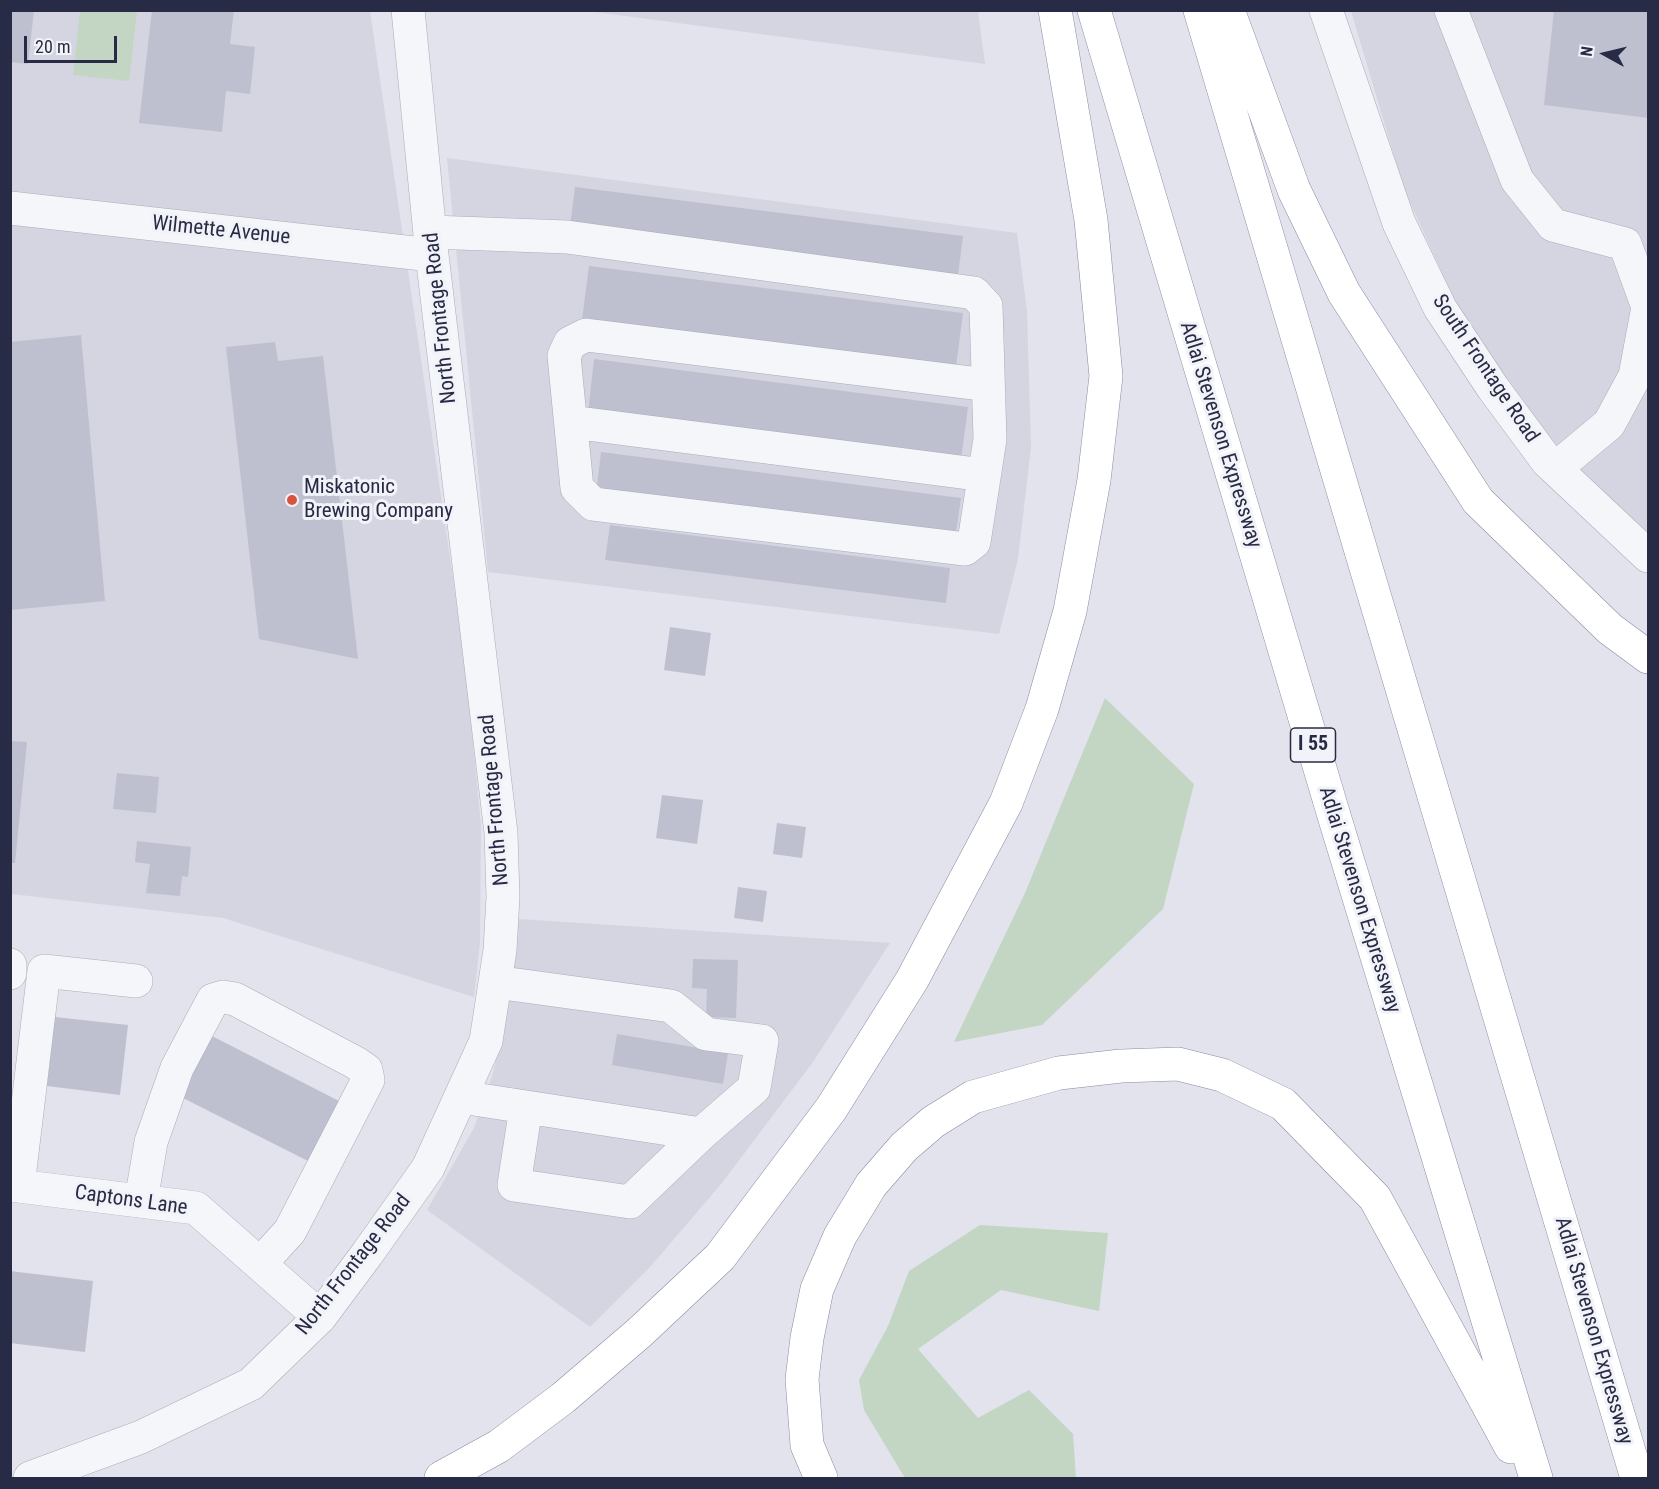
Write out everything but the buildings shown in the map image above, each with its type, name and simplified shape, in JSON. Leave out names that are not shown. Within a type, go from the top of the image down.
[{"type":"highway","points":[[441,1479],[499,1446],[563,1398],[639,1333],[720,1257],[831,1109],[912,980],[1006,803],[1042,709],[1070,611],[1094,480],[1106,376],[1091,220],[1055,10]]},
{"type":"highway","name":"Adlai Stevenson Expressway","points":[[1094,10],[1335,819],[1536,1479]]},
{"type":"highway","name":"Adlai Stevenson Expressway","points":[[1200,10],[1637,1479]]},
{"type":"highway","points":[[1228,10],[1294,190],[1344,292],[1478,501],[1610,629],[1648,657]]},
{"type":"highway","points":[[821,1479],[807,1445],[802,1379],[817,1289],[851,1219],[872,1185],[904,1147],[933,1122],[973,1097],[1016,1083],[1059,1073],[1121,1066],[1178,1064],[1222,1075],[1283,1104],[1375,1198],[1528,1479]]},
{"type":"street","name":"North Frontage Road","points":[[30,1479],[141,1437],[251,1384],[320,1317],[428,1168],[486,1041],[495,982],[503,897],[501,833],[432,244],[408,10]]},
{"type":"street","name":"South Frontage Road","points":[[1326,10],[1399,224],[1440,308],[1492,388],[1556,468],[1648,556]]},
{"type":"street","points":[[1451,10],[1517,180],[1553,225],[1625,244],[1648,307],[1635,376],[1609,424],[1556,468]]},
{"type":"street","name":"Wilmette Avenue","points":[[10,208],[432,244],[567,237],[974,293],[986,306],[990,439],[974,542],[965,549],[593,504],[577,488],[564,356],[570,343],[586,335],[988,385]]},
{"type":"street","points":[[571,422],[984,476]]},
{"type":"street","points":[[10,965],[10,973]]},
{"type":"street","points":[[14,1185],[44,971],[136,981]]},
{"type":"street","points":[[495,982],[671,1006],[706,1034],[762,1041],[754,1088],[701,1134],[630,1202],[514,1185],[526,1107]]},
{"type":"street","points":[[141,1201],[151,1142],[177,1068],[213,1000],[235,999],[356,1063],[366,1070],[368,1080],[290,1231],[260,1264]]},
{"type":"street","points":[[461,1097],[701,1134]]},
{"type":"street","name":"Captons Lane","points":[[14,1185],[196,1208],[320,1317]]},
{"type":"shaded area","points":[[11,11],[370,11],[466,667],[481,826],[480,942],[474,997],[223,918],[11,894]]},
{"type":"shaded area","points":[[588,11],[978,11],[985,64]]},
{"type":"shaded area","points":[[1351,11],[1648,11],[1648,539],[1550,442],[1458,308],[1404,189]]},
{"type":"shaded area","points":[[447,158],[1017,233],[1027,312],[1031,447],[1018,559],[999,634],[488,572]]},
{"type":"shaded area","points":[[519,919],[890,943],[813,1062],[722,1183],[651,1266],[590,1327],[427,1210],[474,1128],[493,1073],[509,1004]]},
{"type":"green space","points":[[66,11],[137,11],[129,81],[73,75],[80,12]]},
{"type":"green space","points":[[1105,698],[1194,784],[1163,909],[1042,1025],[954,1042],[1025,893]]},
{"type":"green space","points":[[980,1225],[1108,1233],[1099,1311],[1001,1290],[918,1349],[978,1418],[1029,1390],[1073,1434],[1076,1478],[905,1478],[864,1410],[859,1380],[888,1326],[909,1271]]},
{"type":"place","name":"Miskatonic Brewing Company","points":[[292,500]]}]
